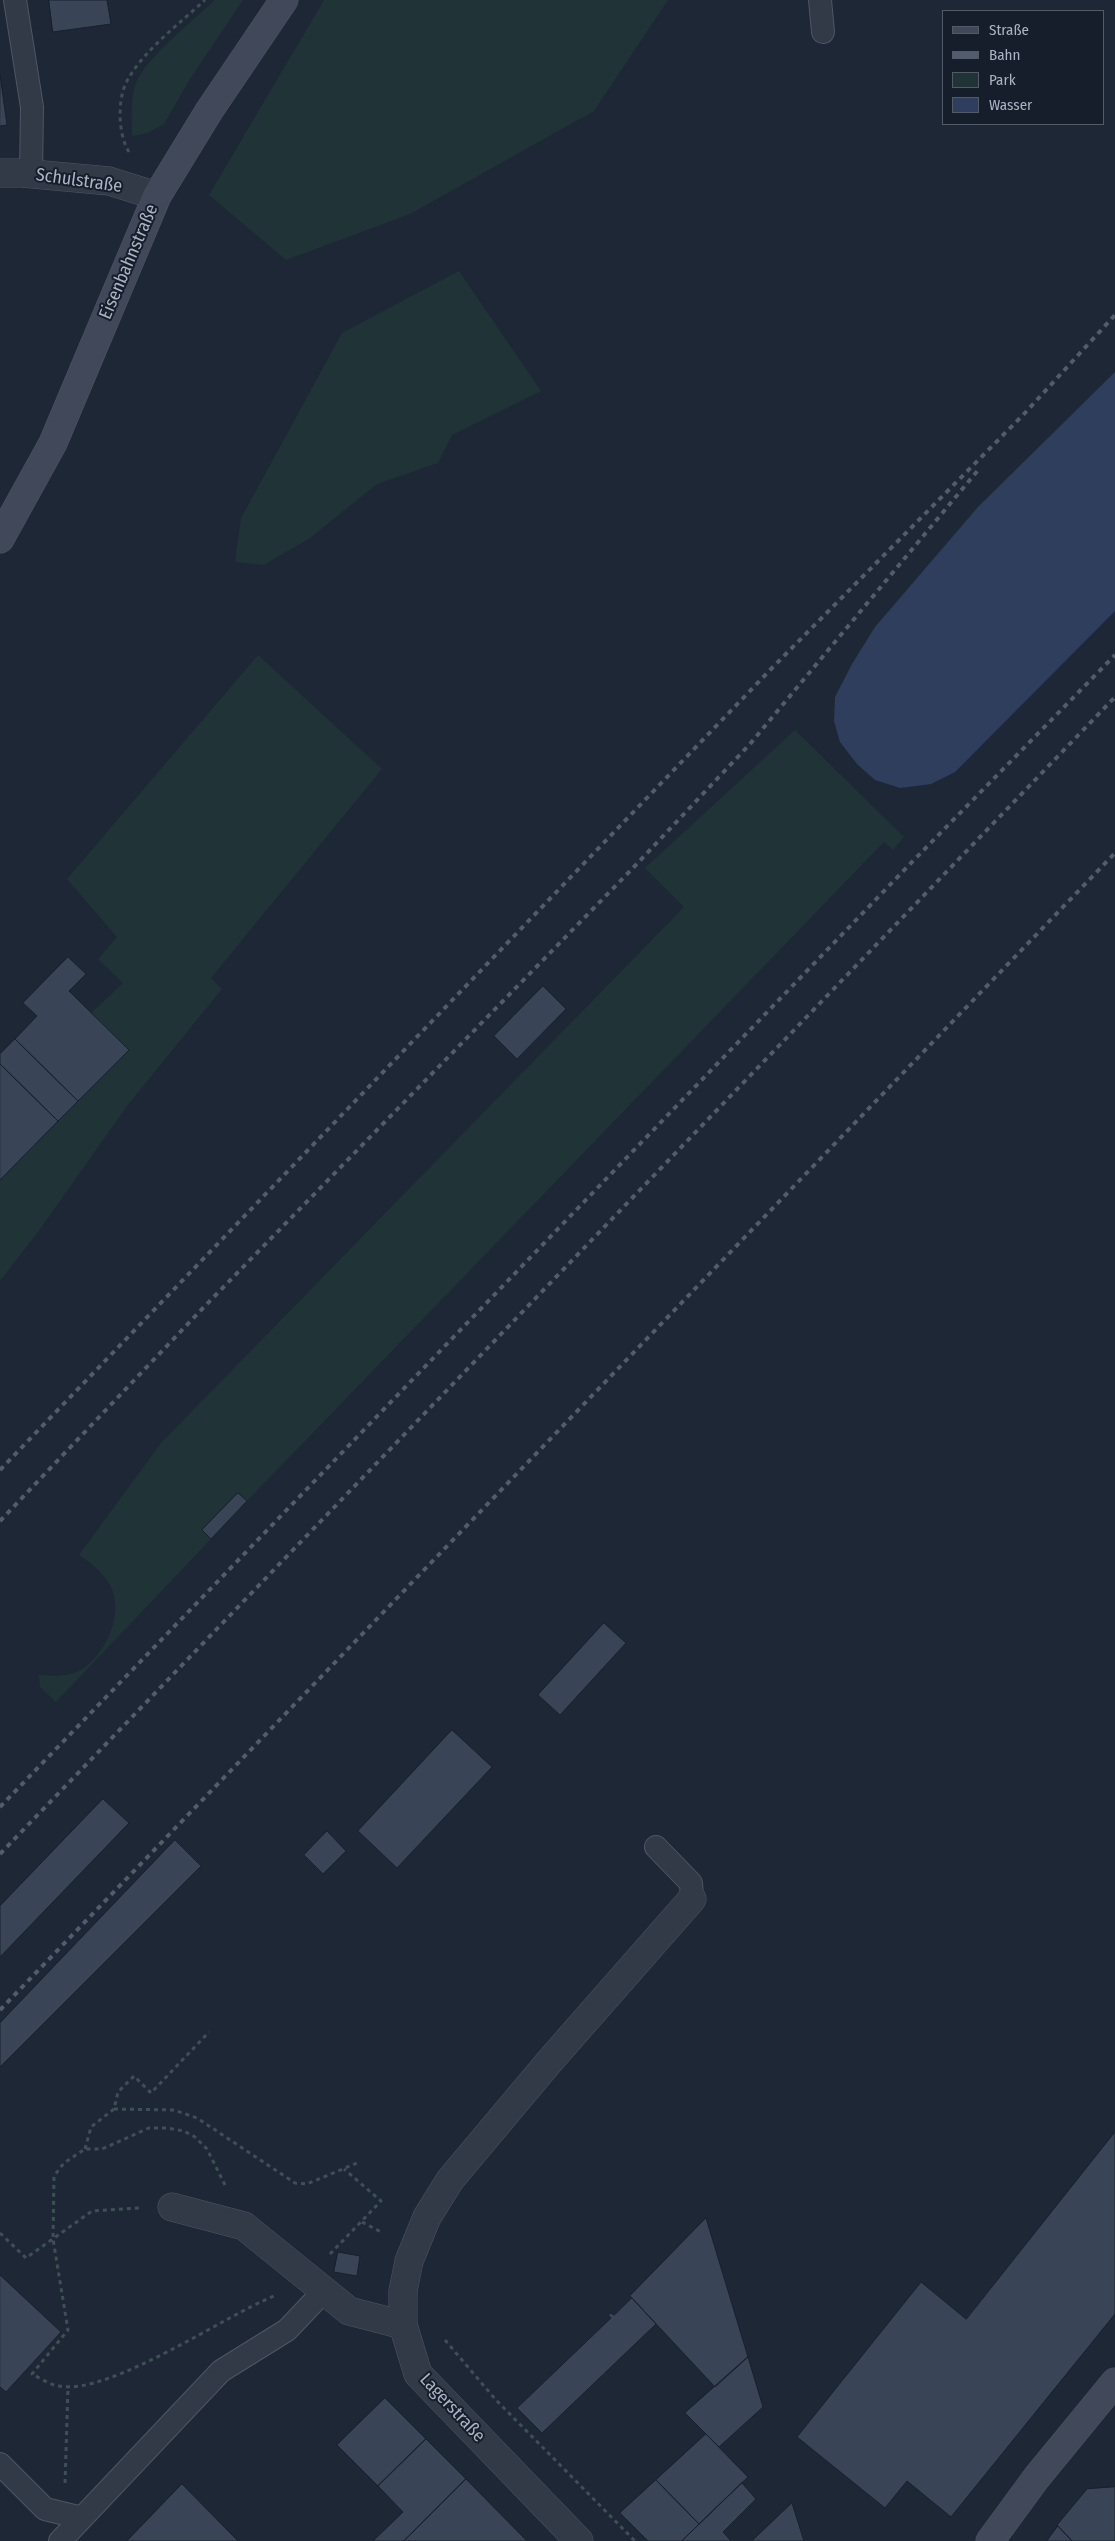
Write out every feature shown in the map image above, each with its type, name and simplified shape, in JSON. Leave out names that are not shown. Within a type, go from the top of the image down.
[{"type":"street","name":"Eisenbahnstraße","points":[[0,538],[52,443],[157,196],[209,111],[284,0]]},
{"type":"street","name":"Schulstraße","points":[[0,174],[32,174],[109,181],[157,196]]},
{"type":"street","name":"Lagerstraße","points":[[579,2541],[418,2374],[403,2325],[403,2292],[409,2261],[427,2217],[450,2180],[549,2062],[692,1899]]},
{"type":"street","points":[[172,2206],[244,2226],[349,2311],[403,2325]]},
{"type":"street","points":[[990,2541],[1037,2477],[1115,2382]]},
{"type":"lane","points":[[15,0],[32,107],[32,174]]},
{"type":"lane","points":[[820,0],[824,32]]},
{"type":"lane","points":[[656,1847],[691,1883],[692,1899]]},
{"type":"lane","points":[[60,2541],[73,2516],[221,2371],[287,2330],[316,2284]]},
{"type":"lane","points":[[0,2464],[45,2509],[73,2516]]},
{"type":"path","points":[[157,196],[121,140],[120,114],[126,82],[139,63],[205,0]]},
{"type":"path","points":[[85,2150],[91,2127],[114,2109],[118,2092],[134,2076],[151,2093],[210,2032]]},
{"type":"path","points":[[114,2109],[174,2110],[197,2118],[295,2183],[307,2184],[357,2163]]},
{"type":"path","points":[[207,2149],[196,2138],[184,2131],[167,2128],[149,2128],[102,2149],[85,2150],[64,2163],[54,2176],[54,2239],[68,2330],[32,2374],[58,2386],[83,2387],[112,2377],[200,2334],[248,2307],[273,2296],[316,2284],[381,2201],[344,2169]]},
{"type":"path","points":[[0,2233],[26,2258],[92,2211],[104,2210]]},
{"type":"path","points":[[442,2337],[464,2365],[496,2400],[635,2541]]},
{"type":"path","points":[[68,2387],[73,2516]]},
{"type":"green space","points":[[215,0],[243,0],[190,79],[164,124],[148,133],[132,136],[133,96],[136,83],[141,74],[160,51]]},
{"type":"green space","points":[[324,0],[668,0],[594,111],[410,214],[286,260],[209,195]]},
{"type":"green space","points":[[459,271],[541,391],[452,435],[438,463],[377,484],[310,538],[264,565],[235,562],[241,518],[342,333]]},
{"type":"green space","points":[[258,655],[382,769],[211,978],[222,989],[127,1106],[38,1232],[0,1281],[0,1180],[128,1050],[91,1013],[123,983],[98,959],[117,937],[67,879]]},
{"type":"green space","points":[[795,730],[904,837],[893,850],[884,842],[247,1501],[238,1493],[202,1529],[211,1539],[56,1702],[40,1687],[39,1675],[66,1675],[81,1670],[98,1654],[105,1643],[114,1620],[114,1596],[110,1585],[96,1568],[79,1555],[161,1443],[684,907],[645,868]]},
{"type":"water","points":[[1115,372],[1115,611],[955,772],[931,784],[900,788],[875,780],[857,764],[840,742],[834,721],[835,697],[852,664],[875,627],[978,507]]},
{"type":"building","points":[[49,0],[107,0],[111,24],[53,32]]},
{"type":"building","points":[[0,74],[7,125],[0,126]]},
{"type":"building","points":[[68,957],[86,974],[69,991],[129,1050],[78,1101],[15,1039],[37,1016],[23,1003]]},
{"type":"building","points":[[543,986],[566,1009],[517,1059],[494,1036]]},
{"type":"building","points":[[15,1039],[78,1101],[58,1121],[0,1064],[0,1054]]},
{"type":"building","points":[[0,1064],[58,1121],[0,1180]]},
{"type":"building","points":[[238,1493],[247,1501],[211,1539],[202,1530]]},
{"type":"building","points":[[604,1623],[626,1643],[560,1715],[538,1695]]},
{"type":"building","points":[[452,1730],[492,1767],[397,1868],[358,1831]]},
{"type":"building","points":[[103,1799],[129,1823],[0,1957],[0,1906]]},
{"type":"building","points":[[327,1831],[346,1851],[323,1874],[304,1855]]},
{"type":"building","points":[[175,1840],[201,1866],[0,2067],[0,2023]]},
{"type":"building","points":[[1115,2132],[1115,2314],[951,2517],[907,2481],[885,2508],[797,2437],[921,2282],[966,2319]]},
{"type":"building","points":[[706,2218],[748,2357],[715,2387],[630,2296]]},
{"type":"building","points":[[338,2252],[360,2256],[357,2276],[334,2272]]},
{"type":"building","points":[[0,2275],[61,2332],[6,2392],[0,2387]]},
{"type":"building","points":[[632,2298],[656,2324],[542,2433],[517,2408],[611,2318],[608,2315],[611,2313],[614,2315]]},
{"type":"building","points":[[748,2357],[763,2407],[719,2447],[685,2413]]},
{"type":"building","points":[[385,2398],[426,2439],[378,2486],[337,2445]]},
{"type":"building","points":[[706,2434],[748,2477],[699,2524],[656,2480]]},
{"type":"building","points":[[426,2439],[466,2479],[404,2541],[373,2541],[403,2512],[378,2486]]},
{"type":"building","points":[[466,2479],[527,2541],[404,2541]]},
{"type":"building","points":[[656,2480],[699,2524],[682,2541],[648,2541],[620,2513]]},
{"type":"building","points":[[742,2483],[756,2499],[723,2532],[731,2541],[682,2541]]},
{"type":"building","points":[[182,2484],[238,2541],[127,2541]]},
{"type":"building","points":[[1115,2487],[1115,2541],[1072,2541],[1057,2525],[1087,2489]]},
{"type":"building","points":[[792,2503],[804,2541],[752,2541]]},
{"type":"building","points":[[1058,2526],[1072,2541],[1047,2541]]},
{"type":"railway","points":[[0,1470],[772,668],[1024,414],[1115,315]]},
{"type":"railway","points":[[0,1521],[203,1308],[632,869],[750,744],[979,469]]},
{"type":"railway","points":[[0,1807],[912,862],[1115,655]]},
{"type":"railway","points":[[0,1854],[1115,697]]},
{"type":"railway","points":[[0,2010],[1115,853]]}]
